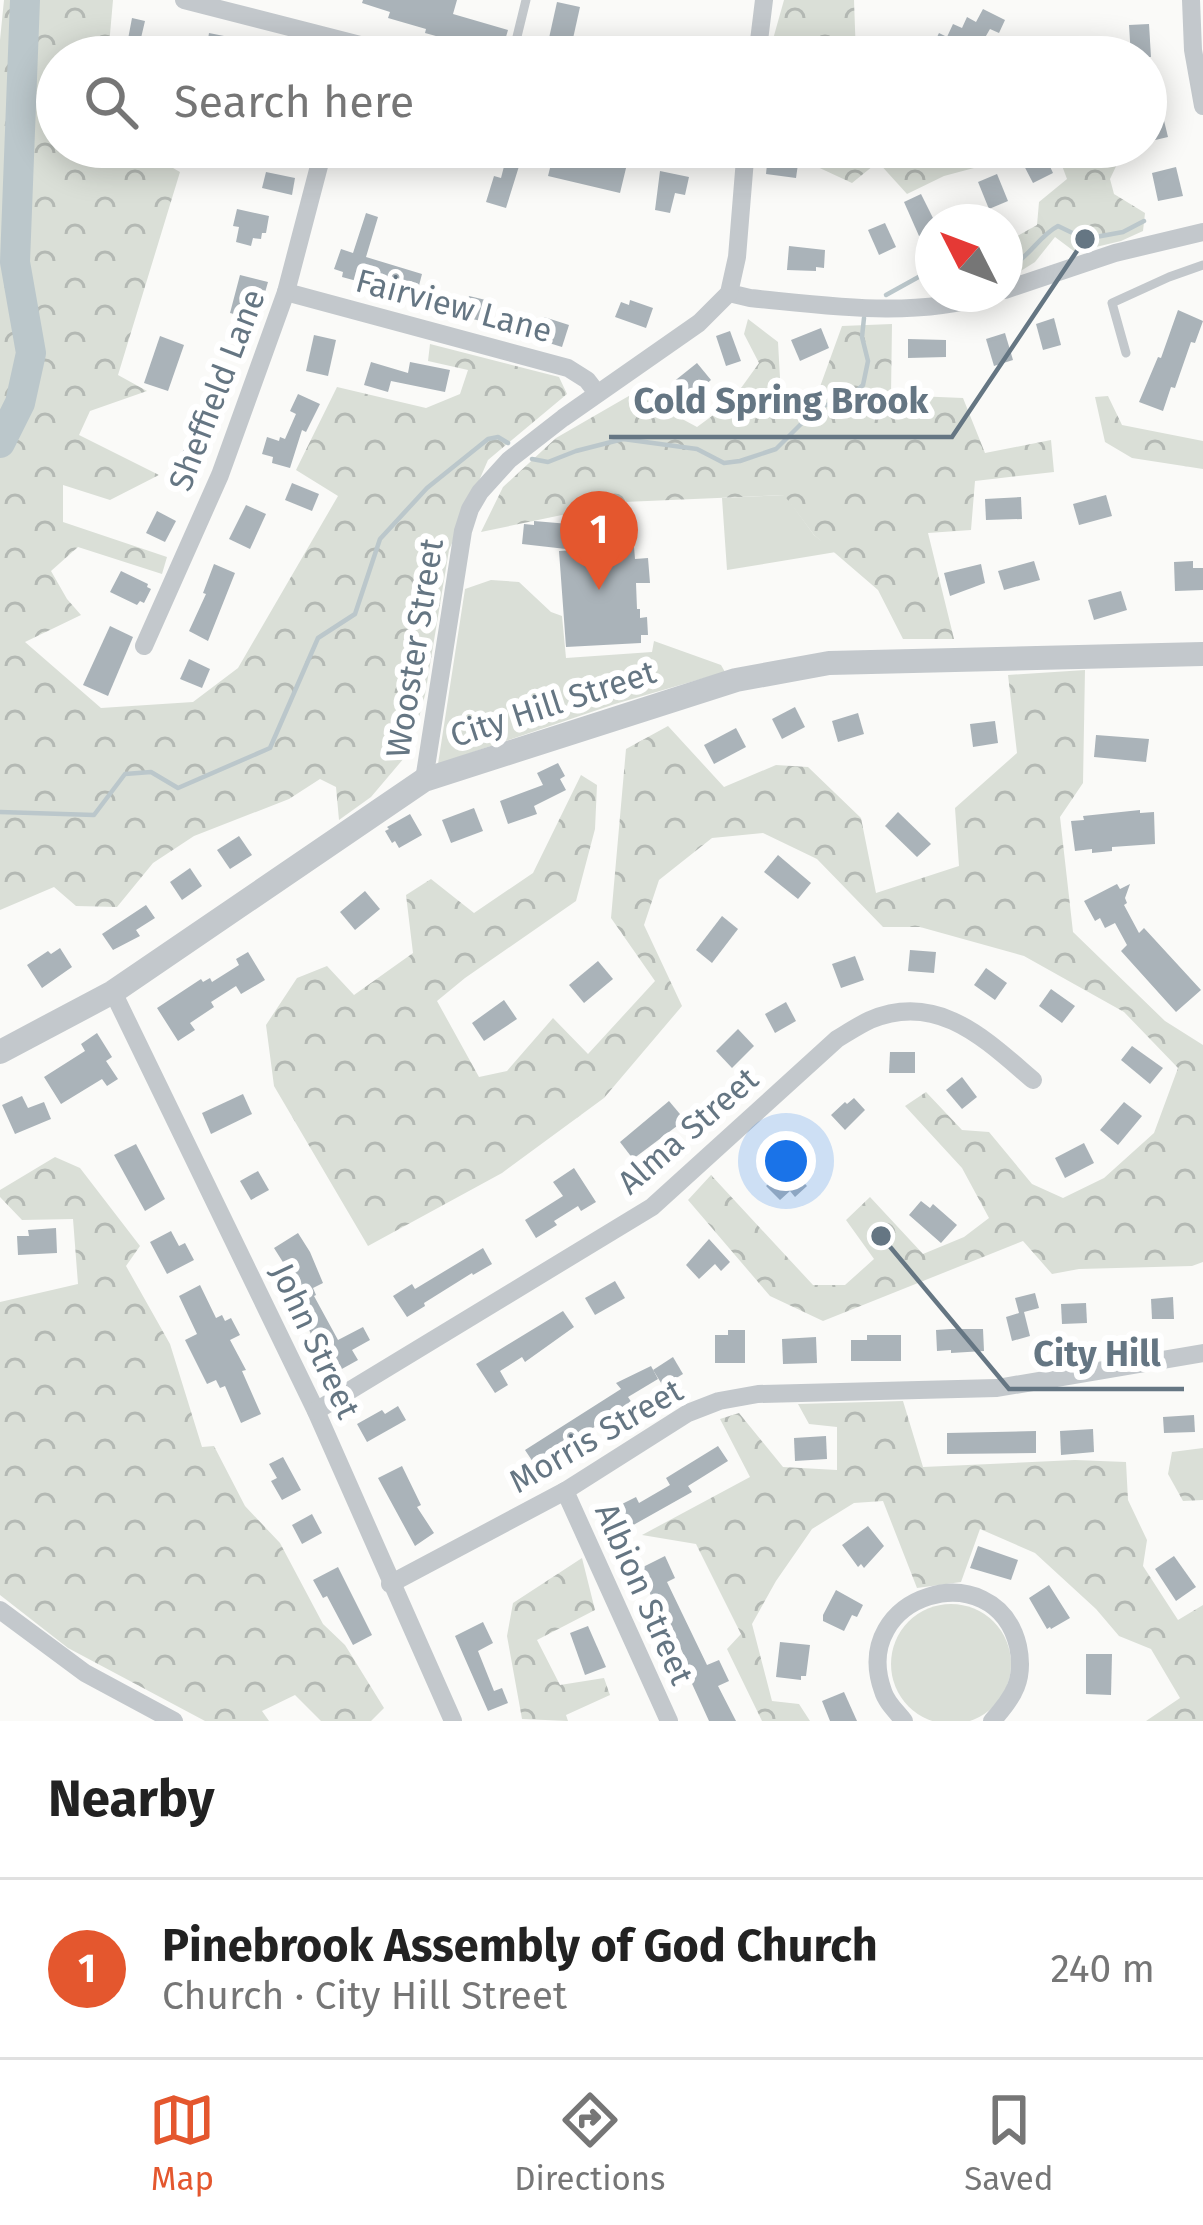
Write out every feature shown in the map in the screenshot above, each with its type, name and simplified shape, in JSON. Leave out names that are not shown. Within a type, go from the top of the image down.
[{"type":"street","points":[[184,0],[302,36]]},
{"type":"street","points":[[760,36],[764,0]]},
{"type":"street","points":[[1191,0],[1203,106]]},
{"type":"street","name":"Sheffield Lane","points":[[144,646],[220,475],[286,292],[318,168]]},
{"type":"street","points":[[743,168],[730,293],[915,309]]},
{"type":"street","points":[[1023,284],[1115,253],[1203,232]]},
{"type":"street","name":"Fairview Lane","points":[[286,292],[568,368],[597,393]]},
{"type":"street","name":"Wooster Street","points":[[424,780],[463,531],[480,492],[509,460],[699,323],[730,293]]},
{"type":"street","name":"City Hill Street","points":[[0,1052],[112,992],[424,780],[736,680],[842,661],[1203,654]]},
{"type":"street","name":"John Street","points":[[112,992],[316,1411],[453,1721]]},
{"type":"street","name":"Alma Street","points":[[316,1411],[652,1208],[837,1040],[872,1019],[904,1012],[953,1018],[1033,1080]]},
{"type":"street","name":"Morris Street","points":[[390,1584],[565,1492],[688,1413],[719,1401],[758,1394],[997,1388],[1203,1353]]},
{"type":"street","name":"Albion Street","points":[[565,1492],[669,1721]]},
{"type":"street","points":[[904,1721],[883,1694],[879,1647],[899,1612],[933,1593],[958,1592],[988,1602],[1014,1631],[1022,1663],[1013,1698],[992,1721]]},
{"type":"street","points":[[0,1610],[86,1672],[174,1721]]},
{"type":"lane","points":[[517,36],[526,0]]},
{"type":"lane","points":[[1126,353],[1112,303],[1203,265]]},
{"type":"green space","points":[[4,0],[113,0],[110,36],[36,36],[36,168],[173,168],[180,172],[118,375],[147,391],[90,411],[79,435],[159,475],[110,500],[63,485],[63,522],[167,557],[162,574],[78,547],[51,571],[81,615],[25,642],[101,708],[193,702],[238,668],[338,496],[296,470],[337,387],[426,408],[460,394],[468,370],[428,361],[430,344],[559,377],[567,394],[488,460],[449,550],[425,695],[410,751],[371,797],[339,820],[336,787],[320,779],[289,799],[194,836],[153,863],[117,907],[76,906],[54,887],[0,910],[0,40]]},
{"type":"green space","points":[[784,0],[854,0],[855,36],[774,36]]},
{"type":"green space","points":[[820,168],[871,168],[852,183]]},
{"type":"green space","points":[[883,168],[974,168],[944,176],[907,194]]},
{"type":"green space","points":[[1063,168],[1115,168],[1110,179],[1114,194],[1145,213],[1143,231],[1075,252],[1055,237],[1023,270],[1023,233],[1037,225],[1039,202],[1067,179]]},
{"type":"green space","points":[[748,319],[778,342],[781,396],[817,395],[842,326],[892,324],[891,395],[963,398],[985,453],[1051,440],[1054,472],[975,481],[971,530],[928,533],[954,639],[903,639],[878,590],[814,535],[784,495],[624,502],[481,532],[503,487],[556,438],[634,393],[697,427],[731,402],[759,363],[744,334]]},
{"type":"green space","points":[[1108,396],[1122,425],[1203,441],[1203,469],[1132,458],[1105,442],[1095,397]]},
{"type":"green space","points":[[785,495],[814,535],[836,552],[727,570],[722,498]]},
{"type":"green space","points":[[491,580],[519,582],[551,612],[562,616],[566,658],[652,652],[654,641],[721,665],[725,672],[438,764],[465,589]]},
{"type":"green space","points":[[1085,670],[1083,783],[1060,817],[1073,932],[1165,1021],[1203,1045],[1203,1262],[1052,1274],[1023,1241],[823,1321],[770,1296],[688,1200],[711,1175],[813,1285],[845,1285],[874,1259],[846,1220],[870,1197],[923,1254],[964,1237],[989,1218],[962,1168],[905,1106],[926,1092],[962,1130],[989,1132],[1032,1184],[1063,1198],[1104,1178],[1154,1133],[1178,1068],[1124,1012],[1024,956],[920,927],[883,927],[817,859],[763,833],[712,838],[659,880],[644,925],[682,1006],[604,1098],[502,1173],[368,1246],[274,1086],[266,1025],[297,978],[327,966],[354,995],[413,953],[406,895],[431,879],[474,913],[533,873],[581,775],[597,785],[595,829],[576,901],[437,1001],[479,1077],[507,1071],[553,1018],[588,1054],[655,981],[611,918],[626,749],[668,726],[724,787],[776,765],[808,767],[861,818],[876,893],[959,866],[955,808],[1017,753],[1008,675]]},
{"type":"green space","points":[[55,1157],[80,1168],[140,1246],[126,1266],[170,1344],[202,1447],[214,1446],[245,1506],[280,1543],[323,1624],[345,1645],[384,1708],[371,1721],[321,1721],[295,1695],[262,1711],[269,1721],[205,1721],[68,1648],[0,1595],[0,1302],[78,1284],[73,1219],[22,1220],[0,1197],[0,1190]]},
{"type":"green space","points":[[903,1401],[923,1467],[1126,1462],[1128,1500],[1147,1540],[1143,1566],[1178,1620],[1203,1605],[1203,1721],[1146,1721],[1180,1698],[1151,1649],[1119,1636],[1035,1553],[980,1529],[961,1582],[917,1588],[883,1501],[854,1503],[812,1529],[752,1624],[772,1701],[799,1704],[810,1721],[762,1721],[727,1649],[741,1634],[696,1544],[642,1535],[750,1477],[720,1419],[739,1413],[783,1467],[837,1470],[837,1427],[809,1424],[798,1404]]},
{"type":"green space","points":[[1203,1448],[1203,1500],[1183,1501],[1168,1474],[1172,1452]]},
{"type":"green space","points":[[582,1558],[595,1610],[537,1640],[560,1685],[604,1678],[610,1695],[566,1715],[568,1721],[522,1719],[507,1636],[513,1603]]},
{"type":"green space","points":[[939,1605],[963,1605],[985,1614],[1001,1630],[1010,1652],[1010,1676],[1001,1698],[970,1721],[932,1721],[917,1714],[901,1698],[892,1676],[892,1652],[901,1630],[917,1614]]},
{"type":"building","points":[[457,0],[453,14],[508,30],[506,36],[436,36],[362,3]]},
{"type":"building","points":[[557,2],[580,7],[574,36],[549,36]]},
{"type":"building","points":[[983,9],[1005,20],[999,33],[990,29],[986,36],[947,36],[953,24],[962,28],[967,17],[976,22]]},
{"type":"building","points":[[132,18],[145,21],[141,36],[129,36]]},
{"type":"building","points":[[1149,24],[1150,36],[1130,36],[1129,25]]},
{"type":"building","points":[[1176,167],[1183,196],[1158,201],[1152,173]]},
{"type":"building","points":[[504,168],[518,168],[506,208],[486,202],[494,176],[501,178]]},
{"type":"building","points":[[550,168],[626,168],[620,193],[548,176]]},
{"type":"building","points":[[767,168],[797,168],[796,178],[766,174]]},
{"type":"building","points":[[1025,168],[1051,168],[1053,173],[1033,183]]},
{"type":"building","points":[[660,171],[689,177],[685,195],[675,193],[670,213],[655,210]]},
{"type":"building","points":[[266,172],[295,178],[292,195],[262,188]]},
{"type":"building","points":[[997,174],[1008,201],[987,204],[978,182]]},
{"type":"building","points":[[921,194],[926,204],[915,204],[915,227],[904,202]]},
{"type":"building","points":[[237,209],[269,216],[266,233],[261,239],[253,238],[251,246],[236,242]]},
{"type":"building","points":[[366,213],[378,217],[366,257],[422,274],[416,297],[342,277],[343,272],[334,269],[341,249],[353,253]]},
{"type":"building","points":[[885,223],[896,247],[879,255],[868,230]]},
{"type":"building","points":[[789,246],[825,250],[824,268],[787,270]]},
{"type":"building","points":[[240,275],[268,282],[260,310],[252,308],[249,318],[230,313]]},
{"type":"building","points":[[469,296],[490,301],[485,322],[464,317]]},
{"type":"building","points":[[630,300],[653,308],[646,328],[615,317],[621,302],[629,305]]},
{"type":"building","points":[[1178,310],[1203,321],[1163,411],[1139,402]]},
{"type":"building","points":[[544,317],[569,325],[562,347],[536,339]]},
{"type":"building","points":[[1054,318],[1061,345],[1043,350],[1036,324]]},
{"type":"building","points":[[821,328],[829,348],[800,361],[791,340]]},
{"type":"building","points":[[730,331],[741,361],[726,366],[716,336]]},
{"type":"building","points":[[1005,333],[1013,360],[994,366],[986,339]]},
{"type":"building","points":[[314,335],[336,340],[328,376],[306,371]]},
{"type":"building","points":[[160,336],[184,345],[168,391],[144,383]]},
{"type":"building","points":[[908,339],[946,340],[946,357],[908,358]]},
{"type":"building","points":[[371,362],[408,373],[410,362],[450,370],[445,392],[391,381],[388,392],[364,385]]},
{"type":"building","points":[[697,363],[711,380],[686,400],[672,383]]},
{"type":"building","points":[[298,394],[320,404],[306,432],[302,430],[290,468],[262,454],[267,437],[285,439],[296,414],[290,411]]},
{"type":"building","points":[[186,444],[208,453],[200,473],[194,470],[191,477],[175,470]]},
{"type":"building","points":[[292,483],[319,494],[312,511],[285,500]]},
{"type":"building","points":[[1106,495],[1112,516],[1079,525],[1073,504]]},
{"type":"building","points":[[1021,497],[1022,519],[986,520],[985,499]]},
{"type":"building","points":[[246,505],[266,514],[250,549],[229,539]]},
{"type":"building","points":[[157,511],[176,521],[165,542],[146,533]]},
{"type":"building","points":[[534,521],[569,524],[566,549],[522,544],[524,524],[534,525]]},
{"type":"building","points":[[634,547],[635,559],[648,558],[650,583],[636,583],[637,609],[640,618],[647,617],[648,635],[641,635],[641,643],[566,647],[559,551]]},
{"type":"building","points":[[1034,561],[1040,580],[1004,590],[998,571]]},
{"type":"building","points":[[1193,561],[1193,568],[1203,568],[1203,590],[1175,591],[1174,562]]},
{"type":"building","points":[[214,564],[235,573],[208,641],[189,631]]},
{"type":"building","points":[[981,564],[985,583],[950,596],[944,573]]},
{"type":"building","points":[[121,571],[148,584],[151,589],[144,603],[137,605],[110,592]]},
{"type":"building","points":[[1121,591],[1127,610],[1094,620],[1088,600]]},
{"type":"building","points":[[110,626],[133,637],[108,696],[83,685]]},
{"type":"building","points":[[189,659],[210,669],[202,688],[180,679]]},
{"type":"building","points":[[795,707],[805,727],[782,739],[772,719]]},
{"type":"building","points":[[858,713],[864,734],[838,742],[832,721]]},
{"type":"building","points":[[995,721],[998,743],[973,747],[970,724]]},
{"type":"building","points":[[736,728],[746,747],[714,764],[704,745]]},
{"type":"building","points":[[1096,735],[1149,739],[1146,762],[1094,757]]},
{"type":"building","points":[[558,763],[566,790],[534,806],[537,814],[508,824],[500,801],[543,785],[537,773]]},
{"type":"building","points":[[474,808],[483,831],[451,843],[442,820]]},
{"type":"building","points":[[898,812],[931,844],[917,857],[885,826]]},
{"type":"building","points":[[1154,812],[1155,844],[1075,851],[1071,821]]},
{"type":"building","points":[[410,814],[422,835],[399,848],[385,831]]},
{"type":"building","points":[[239,836],[252,855],[230,869],[217,850]]},
{"type":"building","points":[[778,855],[811,883],[798,899],[764,872]]},
{"type":"building","points":[[190,868],[202,886],[182,900],[170,882]]},
{"type":"building","points":[[1117,884],[1120,889],[1130,884],[1124,905],[1139,933],[1144,928],[1201,990],[1176,1012],[1121,951],[1127,945],[1115,923],[1105,928],[1100,918],[1095,921],[1084,901]]},
{"type":"building","points":[[365,891],[380,909],[355,930],[340,912]]},
{"type":"building","points":[[146,905],[155,918],[136,930],[140,936],[113,950],[102,934]]},
{"type":"building","points":[[722,916],[738,929],[712,963],[696,950]]},
{"type":"building","points":[[60,948],[72,967],[42,988],[27,965]]},
{"type":"building","points":[[910,950],[936,952],[934,973],[908,971]]},
{"type":"building","points":[[248,952],[265,980],[241,994],[236,986],[211,1002],[214,1007],[190,1023],[195,1030],[178,1041],[157,1008],[201,979],[212,982],[239,965],[236,959]]},
{"type":"building","points":[[855,956],[864,980],[841,988],[832,964]]},
{"type":"building","points":[[598,961],[613,979],[584,1003],[569,985]]},
{"type":"building","points":[[986,968],[1007,983],[995,1000],[974,985]]},
{"type":"building","points":[[1051,989],[1075,1006],[1062,1023],[1039,1006]]},
{"type":"building","points":[[504,1000],[517,1019],[484,1041],[472,1023]]},
{"type":"building","points":[[786,1002],[796,1021],[775,1033],[765,1014]]},
{"type":"building","points":[[738,1029],[754,1046],[732,1068],[716,1051]]},
{"type":"building","points":[[97,1033],[112,1057],[106,1061],[118,1079],[107,1086],[102,1079],[61,1104],[44,1077],[85,1051],[81,1044]]},
{"type":"building","points":[[1132,1046],[1163,1068],[1150,1084],[1121,1060]]},
{"type":"building","points":[[890,1052],[915,1052],[915,1073],[889,1073]]},
{"type":"building","points":[[962,1077],[977,1097],[962,1109],[946,1090]]},
{"type":"building","points":[[243,1094],[252,1114],[211,1134],[202,1113]]},
{"type":"building","points":[[22,1096],[28,1108],[44,1102],[51,1119],[15,1134],[2,1105]]},
{"type":"building","points":[[854,1098],[865,1110],[845,1130],[831,1115]]},
{"type":"building","points":[[669,1101],[685,1120],[633,1159],[620,1142]]},
{"type":"building","points":[[1124,1102],[1142,1116],[1118,1145],[1100,1130]]},
{"type":"building","points":[[1084,1143],[1094,1163],[1065,1178],[1055,1158]]},
{"type":"building","points":[[136,1144],[165,1199],[145,1211],[114,1155]]},
{"type":"building","points":[[784,1162],[807,1186],[795,1197],[790,1191],[780,1200],[766,1186]]},
{"type":"building","points":[[574,1168],[596,1202],[581,1211],[578,1206],[536,1238],[525,1220],[563,1196],[553,1182]]},
{"type":"building","points":[[258,1171],[269,1190],[251,1200],[240,1181]]},
{"type":"building","points":[[921,1201],[930,1208],[933,1204],[957,1225],[941,1243],[909,1215]]},
{"type":"building","points":[[56,1228],[57,1253],[18,1255],[17,1236],[29,1236],[28,1230]]},
{"type":"building","points":[[171,1231],[194,1260],[167,1274],[150,1242]]},
{"type":"building","points":[[298,1233],[323,1283],[313,1288],[314,1296],[338,1340],[363,1327],[370,1340],[352,1350],[358,1360],[331,1375],[290,1291],[288,1280],[293,1278],[274,1248]]},
{"type":"building","points":[[709,1239],[730,1262],[721,1271],[715,1264],[699,1279],[686,1265]]},
{"type":"building","points":[[483,1248],[492,1264],[407,1317],[393,1296],[412,1284],[415,1289]]},
{"type":"building","points":[[615,1281],[625,1298],[595,1315],[585,1298]]},
{"type":"building","points":[[200,1285],[216,1318],[231,1318],[240,1335],[230,1340],[261,1414],[241,1423],[225,1386],[220,1388],[216,1380],[207,1384],[185,1340],[197,1334],[179,1296]]},
{"type":"building","points":[[1035,1293],[1039,1308],[1024,1312],[1030,1336],[1012,1341],[1006,1317],[1019,1313],[1015,1298]]},
{"type":"building","points":[[1173,1297],[1174,1319],[1152,1319],[1151,1299]]},
{"type":"building","points":[[1086,1303],[1087,1323],[1062,1324],[1061,1304]]},
{"type":"building","points":[[563,1311],[574,1327],[525,1362],[522,1357],[500,1371],[508,1385],[495,1393],[476,1364]]},
{"type":"building","points":[[983,1329],[984,1351],[937,1351],[936,1330]]},
{"type":"building","points":[[728,1330],[745,1330],[745,1363],[715,1363],[715,1335],[728,1335]]},
{"type":"building","points":[[867,1335],[901,1335],[901,1361],[851,1361],[851,1340],[867,1340]]},
{"type":"building","points":[[816,1337],[817,1363],[783,1364],[782,1339]]},
{"type":"building","points":[[673,1357],[683,1374],[663,1386],[653,1370]]},
{"type":"building","points":[[651,1366],[658,1379],[628,1397],[632,1403],[535,1465],[525,1450],[621,1389],[616,1383]]},
{"type":"building","points":[[398,1406],[406,1420],[367,1442],[357,1424]]},
{"type":"building","points":[[1194,1415],[1195,1432],[1164,1433],[1163,1417]]},
{"type":"building","points":[[1093,1429],[1094,1452],[1061,1455],[1060,1431]]},
{"type":"building","points":[[1036,1431],[1036,1453],[947,1454],[947,1433]]},
{"type":"building","points":[[826,1436],[827,1459],[795,1461],[794,1438]]},
{"type":"building","points":[[718,1446],[728,1461],[688,1486],[692,1492],[628,1528],[622,1523],[614,1508],[636,1497],[639,1503],[670,1485],[666,1478]]},
{"type":"building","points":[[283,1457],[301,1490],[282,1500],[271,1481],[277,1478],[269,1464]]},
{"type":"building","points":[[402,1466],[421,1505],[417,1507],[434,1533],[415,1546],[378,1478]]},
{"type":"building","points":[[312,1514],[322,1533],[302,1544],[292,1525]]},
{"type":"building","points":[[868,1526],[884,1546],[864,1568],[858,1567],[842,1545]]},
{"type":"building","points":[[978,1546],[1018,1560],[1011,1580],[970,1568]]},
{"type":"building","points":[[665,1556],[675,1578],[667,1582],[707,1665],[719,1660],[729,1681],[718,1686],[736,1721],[709,1721],[676,1638],[671,1640],[639,1569]]},
{"type":"building","points":[[1174,1556],[1196,1587],[1176,1601],[1155,1569]]},
{"type":"building","points":[[338,1567],[372,1635],[353,1645],[313,1580]]},
{"type":"building","points":[[1049,1585],[1070,1618],[1047,1629],[1029,1598]]},
{"type":"building","points":[[836,1590],[863,1605],[844,1631],[823,1621]]},
{"type":"building","points":[[483,1622],[493,1643],[478,1651],[494,1691],[502,1688],[508,1703],[488,1711],[455,1636]]},
{"type":"building","points":[[588,1626],[606,1667],[585,1675],[570,1633]]},
{"type":"building","points":[[780,1642],[810,1645],[806,1676],[801,1680],[776,1677]]},
{"type":"building","points":[[1086,1654],[1112,1654],[1111,1695],[1086,1694]]},
{"type":"building","points":[[844,1692],[857,1721],[830,1721],[822,1701]]},
{"type":"waterway","points":[[0,443],[20,403],[31,353],[15,262],[25,0]]},
{"type":"waterway","points":[[1023,257],[1058,226],[1085,239],[1123,232],[1144,221]]},
{"type":"waterway","points":[[886,295],[915,279]]},
{"type":"waterway","points":[[532,459],[548,462],[623,439],[697,449],[724,463],[776,449],[816,409],[852,395],[863,385],[868,361],[862,337],[864,318]]},
{"type":"waterway","points":[[0,812],[94,815],[125,774],[151,772],[178,788],[270,748],[318,638],[355,614],[380,539],[427,488],[488,439],[498,437],[508,443]]},
{"type":"place","name":"Cold Spring Brook","points":[[1085,239]]},
{"type":"place","name":"Pinebrook Assembly of God Church","points":[[599,590]]},
{"type":"place","name":"City Hill","points":[[881,1236]]}]
